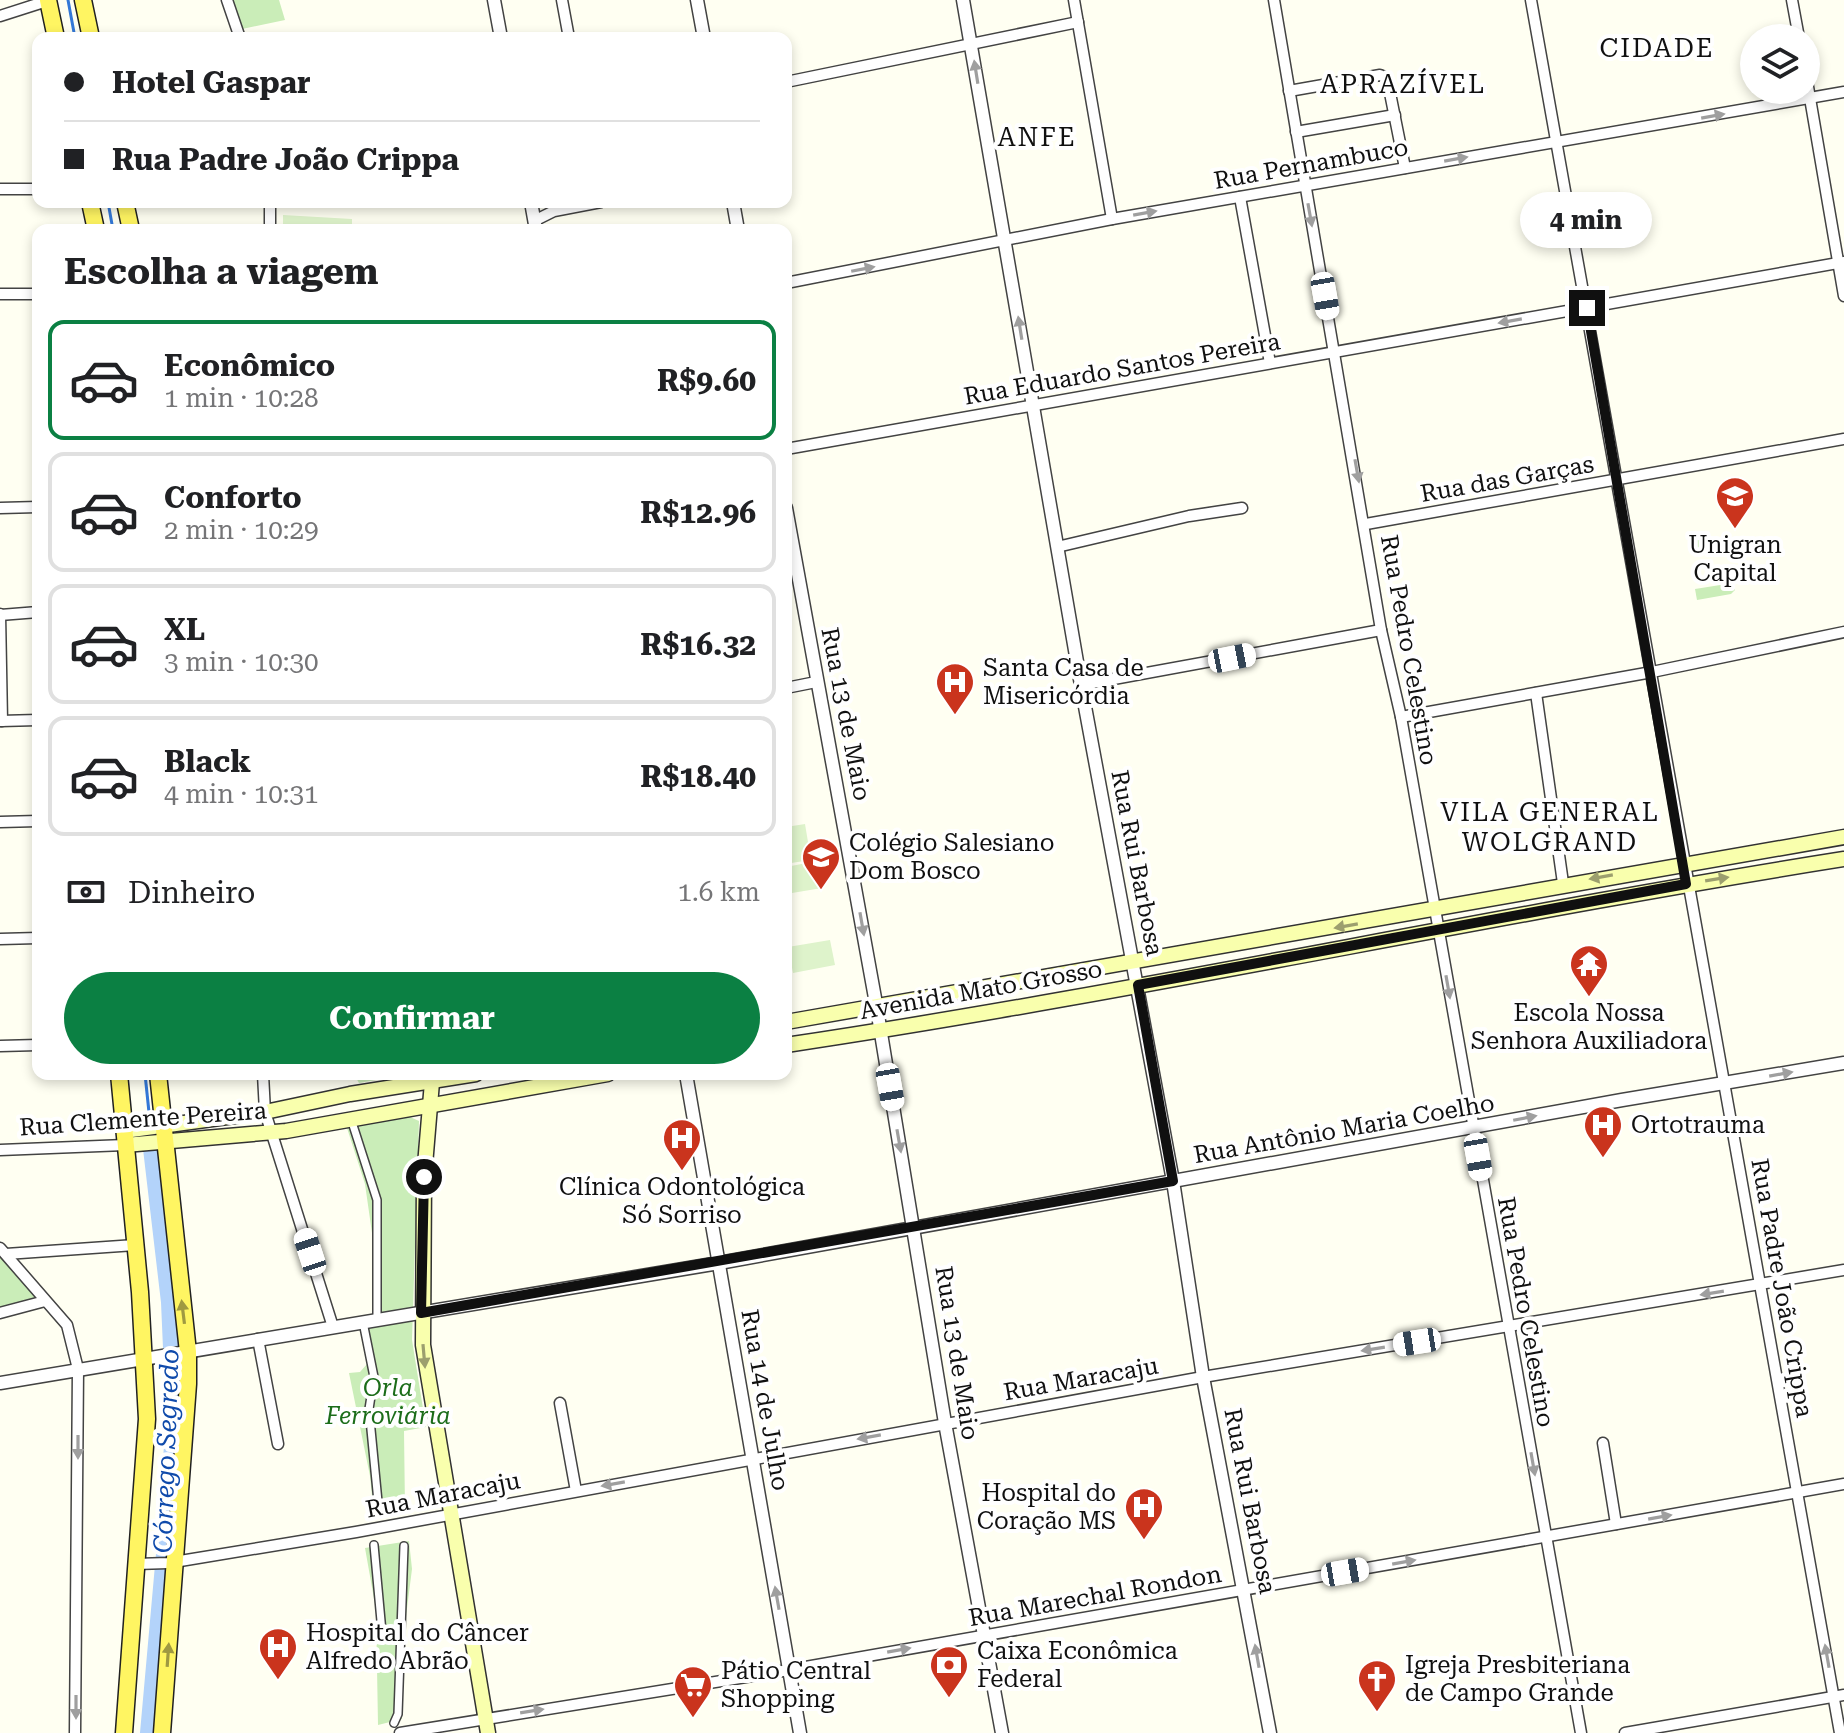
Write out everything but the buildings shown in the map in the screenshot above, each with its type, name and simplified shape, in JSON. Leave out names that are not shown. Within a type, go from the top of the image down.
[{"type":"main road","points":[[49,0],[55,32]]},
{"type":"main road","points":[[83,0],[90,32]]},
{"type":"main road","name":"Avenida Mato Grosso","points":[[792,1021],[877,1009],[1434,910],[1563,883],[1844,837]]},
{"type":"main road","name":"Avenida Mato Grosso","points":[[792,1044],[1438,932],[1557,905],[1844,859]]},
{"type":"main road","points":[[1557,905],[1564,892],[1563,883]]},
{"type":"main road","points":[[120,1080],[129,1138],[135,1245],[149,1358],[140,1564],[124,1733]]},
{"type":"main road","points":[[158,1080],[158,1144],[187,1415],[172,1562],[162,1733]]},
{"type":"main road","name":"Rua Clemente Pereira","points":[[129,1138],[157,1128],[265,1112],[421,1080]]},
{"type":"main road","points":[[432,1080],[421,1313],[425,1374],[487,1726]]},
{"type":"main road","points":[[429,1104],[572,1080]]},
{"type":"main road","name":"Rua Clemente Pereira","points":[[129,1138],[158,1144],[273,1132],[429,1104]]},
{"type":"street","points":[[0,16],[49,0]]},
{"type":"street","points":[[227,0],[238,32]]},
{"type":"street","points":[[494,0],[500,32]]},
{"type":"street","points":[[562,0],[568,32]]},
{"type":"street","points":[[697,0],[703,32]]},
{"type":"street","name":"Rua Rui Barbosa","points":[[963,0],[1081,685],[1173,1181],[1203,1377],[1270,1733]]},
{"type":"street","points":[[1074,0],[1112,219]]},
{"type":"street","name":"Rua Pedro Celestino","points":[[1274,0],[1366,524],[1381,630],[1401,717],[1581,1733]]},
{"type":"street","name":"Rua Padre João Crippa","points":[[1531,0],[1652,672],[1686,884],[1798,1492],[1839,1696],[1840,1733]]},
{"type":"street","points":[[1792,0],[1796,24]]},
{"type":"street","points":[[792,81],[1078,22]]},
{"type":"street","points":[[1289,91],[1380,75],[1387,78],[1405,168]]},
{"type":"street","name":"Rua Pernambuco","points":[[1820,97],[1844,92]]},
{"type":"street","name":"Rua Pernambuco","points":[[792,282],[1112,219],[1780,104]]},
{"type":"street","points":[[1811,104],[1841,263],[1844,296]]},
{"type":"street","points":[[1296,132],[1395,115]]},
{"type":"street","points":[[0,189],[32,189]]},
{"type":"street","points":[[1240,197],[1270,363]]},
{"type":"street","points":[[536,224],[554,211],[570,208]]},
{"type":"street","name":"Rua Eduardo Santos Pereira","points":[[792,448],[1841,263]]},
{"type":"street","points":[[0,294],[32,294]]},
{"type":"street","name":"Rua das Garças","points":[[1366,524],[1844,439]]},
{"type":"street","points":[[0,508],[32,507]]},
{"type":"street","points":[[1057,547],[1189,516],[1242,508]]},
{"type":"street","name":"Rua 13 de Maio","points":[[792,543],[881,1030],[945,1423],[1002,1733]]},
{"type":"street","points":[[32,612],[0,614],[1,721],[32,720]]},
{"type":"street","points":[[1081,685],[1381,630]]},
{"type":"street","points":[[1401,717],[1652,672],[1844,632]]},
{"type":"street","points":[[792,687],[816,682]]},
{"type":"street","points":[[1536,693],[1563,883]]},
{"type":"street","points":[[0,822],[32,821]]},
{"type":"street","points":[[0,939],[32,938]]},
{"type":"street","points":[[0,1046],[32,1045]]},
{"type":"street","name":"Rua Antônio Maria Coelho","points":[[0,1383],[719,1263],[1844,1063]]},
{"type":"street","points":[[263,1080],[265,1112],[333,1327]]},
{"type":"street","name":"Rua 14 de Julho","points":[[687,1080],[800,1733]]},
{"type":"street","points":[[351,1117],[377,1200],[377,1320]]},
{"type":"street","name":"Rua Clemente Pereira","points":[[0,1150],[129,1138]]},
{"type":"street","points":[[3,1251],[135,1245]]},
{"type":"street","points":[[3,1251],[67,1325],[78,1369],[75,1733]]},
{"type":"street","name":"Rua Maracaju","points":[[140,1564],[172,1562],[450,1514],[1203,1377],[1844,1270]]},
{"type":"street","points":[[0,1313],[45,1301]]},
{"type":"street","points":[[363,1322],[374,1377],[369,1409],[379,1512]]},
{"type":"street","points":[[258,1339],[278,1444]]},
{"type":"street","points":[[560,1403],[576,1491]]},
{"type":"street","points":[[1603,1443],[1616,1524]]},
{"type":"street","name":"Rua Marechal Rondon","points":[[397,1728],[487,1726],[1844,1484]]},
{"type":"street","points":[[374,1545],[382,1632]]},
{"type":"street","points":[[397,1728],[404,1546]]},
{"type":"street","points":[[1625,1733],[1839,1696]]},
{"type":"green space","points":[[233,0],[279,0],[285,20],[242,29]]},
{"type":"green space","points":[[283,215],[352,219],[352,224],[283,224]]},
{"type":"green space","points":[[1711,538],[1722,546],[1690,551],[1689,542]]},
{"type":"green space","points":[[1733,583],[1735,590],[1731,594],[1697,600],[1695,589]]},
{"type":"green space","points":[[805,824],[811,860],[792,863],[792,826]]},
{"type":"green space","points":[[817,861],[822,888],[792,893],[792,866]]},
{"type":"green space","points":[[830,940],[835,965],[793,973],[792,946]]},
{"type":"green space","name":"Orla Ferroviária","points":[[410,1117],[419,1121],[412,1340],[426,1427],[404,1431],[405,1510],[374,1516],[370,1476],[349,1373],[360,1372],[368,1363],[364,1340],[376,1302],[375,1254],[365,1184],[347,1128]]},
{"type":"green space","points":[[0,1248],[45,1301],[0,1313]]},
{"type":"green space","points":[[409,1541],[412,1569],[404,1632],[402,1719],[378,1725],[376,1610],[365,1548]]},
{"type":"waterway","name":"Córrego Segredo","points":[[68,0],[74,32]]},
{"type":"waterway","name":"Córrego Segredo","points":[[109,208],[112,224]]},
{"type":"waterway","name":"Córrego Segredo","points":[[146,1080],[150,1122]]},
{"type":"waterway","name":"Córrego Segredo","points":[[149,1733],[172,1476],[174,1394],[170,1302],[151,1140]]},
{"type":"place","name":"Unigran Capital","points":[[1735,530]]},
{"type":"place","name":"Santa Casa de Misericórdia","points":[[955,716]]},
{"type":"place","name":"Colégio Salesiano Dom Bosco","points":[[821,891]]},
{"type":"place","name":"Escola Nossa Senhora Auxiliadora","points":[[1589,998]]},
{"type":"place","name":"Ortotrauma","points":[[1603,1159]]},
{"type":"place","name":"Clínica Odontológica Só Sorriso","points":[[682,1172]]},
{"type":"place","name":"Hospital do Coração MS","points":[[1144,1541]]},
{"type":"place","name":"Hospital do Câncer Alfredo Abrão","points":[[278,1681]]},
{"type":"place","name":"Caixa Econômica Federal","points":[[949,1699]]},
{"type":"place","name":"Igreja Presbiteriana de Campo Grande","points":[[1377,1713]]},
{"type":"place","name":"Pátio Central Shopping","points":[[693,1719]]},
{"type":"district","name":"CIDADE","points":[[1657,48]]},
{"type":"district","name":"APRAZÍVEL","points":[[1403,84]]},
{"type":"district","name":"ANFE","points":[[1037,137]]},
{"type":"district","name":"VILA GENERAL WOLGRAND","points":[[1550,827]]},
{"type":"route","points":[[424,1177],[421,1313],[1173,1181],[1138,985],[1438,932],[1557,905],[1686,884],[1669,770],[1587,308]]}]
